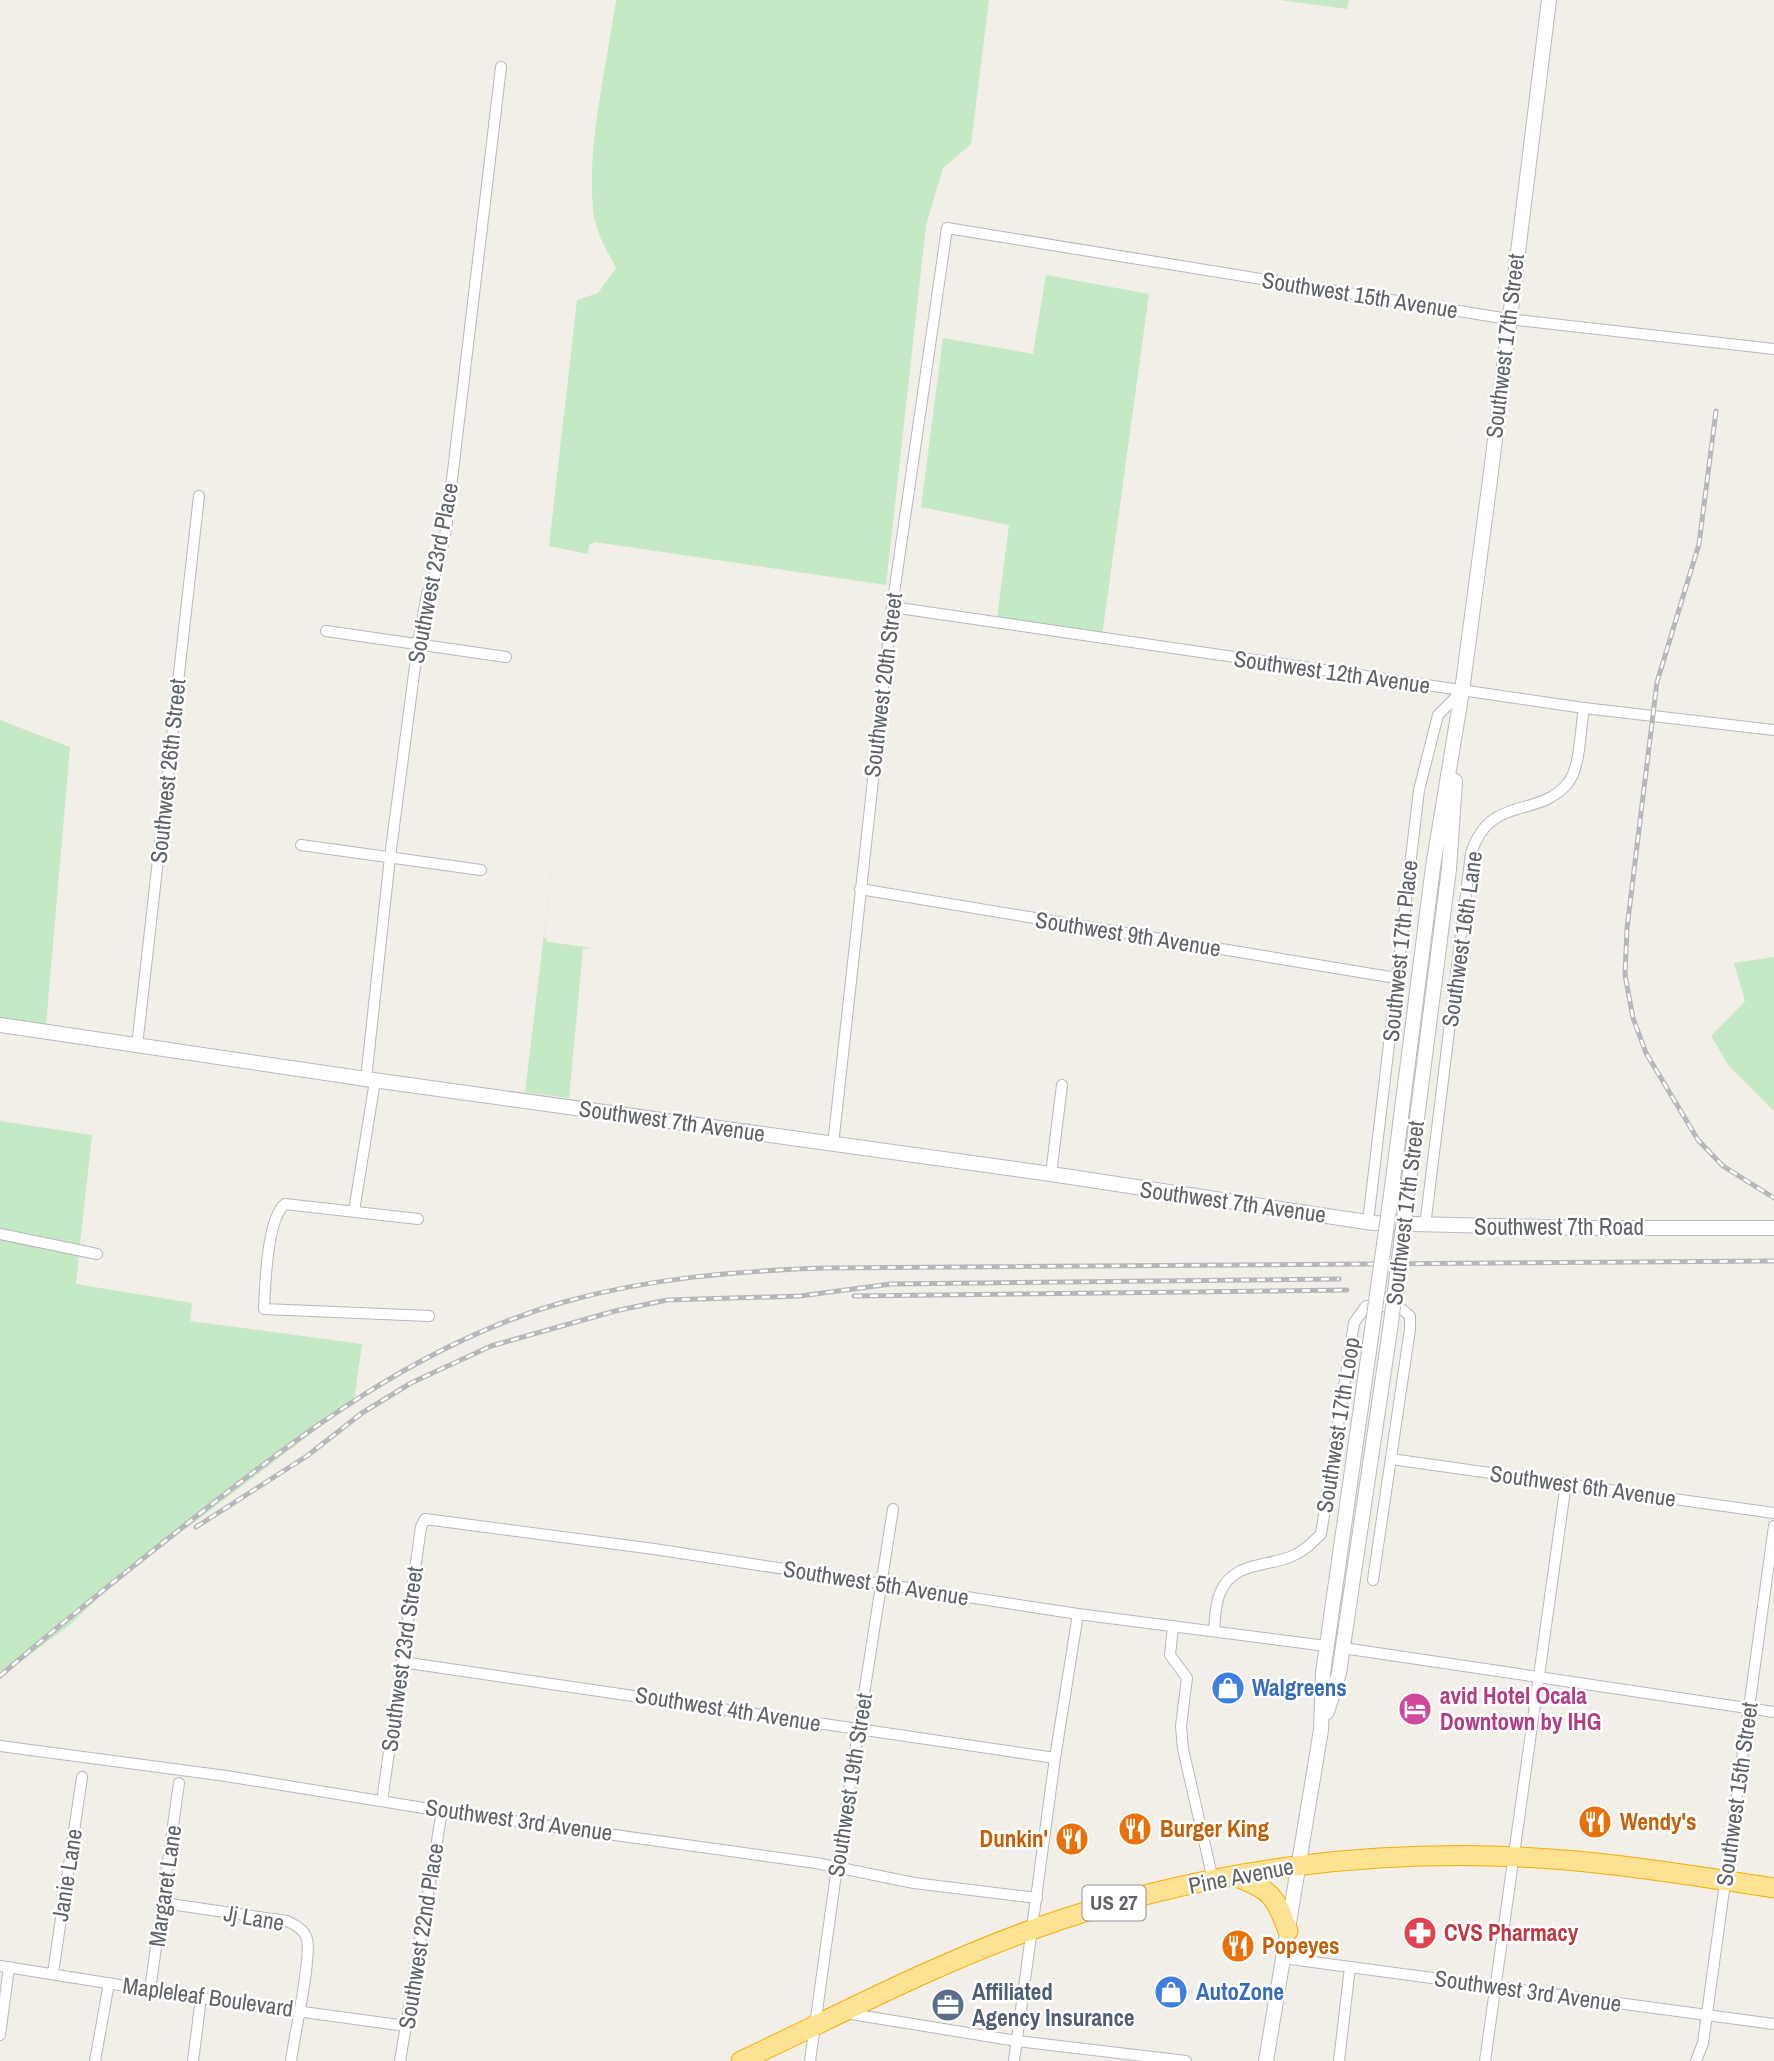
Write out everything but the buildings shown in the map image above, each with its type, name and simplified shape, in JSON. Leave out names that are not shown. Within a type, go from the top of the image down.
[{"type":"highway","name":"Pine Avenue","points":[[741,2061],[952,1961],[1032,1929],[1128,1899],[1233,1875],[1300,1864],[1415,1856],[1514,1857],[1586,1862],[1774,1888]]},
{"type":"highway","points":[[1233,1875],[1262,1886],[1271,1895],[1288,1931]]},
{"type":"main road","name":"Southwest 17th Street","points":[[1266,2061],[1321,1730],[1326,1646],[1391,1195],[1433,867],[1462,691],[1549,0]]},
{"type":"main road","name":"Southwest 17th Street","points":[[1321,1730],[1339,1673],[1391,1330],[1449,869],[1462,691]]},
{"type":"main road","name":"Southwest 7th Avenue","points":[[0,1025],[1344,1218]]},
{"type":"main road","name":"Southwest 7th Road","points":[[1344,1218],[1425,1226],[1774,1228]]},
{"type":"street","name":"Southwest 23rd Place","points":[[354,1211],[371,1080],[390,858],[418,643],[427,594],[438,567],[446,530],[501,67]]},
{"type":"street","name":"Southwest 15th Avenue","points":[[947,228],[1508,319],[1774,349]]},
{"type":"street","name":"Southwest 20th Street","points":[[833,1145],[892,607],[947,228]]},
{"type":"street","name":"Southwest 26th Street","points":[[137,1046],[199,496]]},
{"type":"street","name":"Southwest 12th Avenue","points":[[892,607],[1462,691],[1774,730]]},
{"type":"street","points":[[326,631],[506,657]]},
{"type":"street","name":"Southwest 17th Place","points":[[1368,1222],[1419,790],[1437,715],[1462,691]]},
{"type":"street","name":"Southwest 16th Lane","points":[[1425,1226],[1471,853],[1478,834],[1492,818],[1555,793],[1569,782],[1584,708]]},
{"type":"street","points":[[300,845],[481,870]]},
{"type":"street","name":"Southwest 9th Avenue","points":[[860,889],[1395,978]]},
{"type":"street","points":[[1051,1174],[1062,1085]]},
{"type":"street","points":[[418,1219],[285,1204],[279,1208],[274,1228],[264,1309],[429,1316]]},
{"type":"street","points":[[0,1234],[97,1254]]},
{"type":"street","name":"Southwest 17th Loop","points":[[1214,1631],[1220,1593],[1230,1577],[1247,1566],[1289,1558],[1307,1549],[1321,1534],[1354,1323],[1366,1306],[1398,1306],[1410,1316],[1373,1580]]},
{"type":"street","name":"Southwest 6th Avenue","points":[[1391,1459],[1774,1513]]},
{"type":"street","points":[[1485,2061],[1566,1483]]},
{"type":"street","name":"Southwest 19th Street","points":[[810,2061],[837,1867],[893,1509]]},
{"type":"street","name":"Southwest 5th Avenue","points":[[425,1519],[881,1583],[1078,1614],[1326,1646]]},
{"type":"street","name":"Southwest 23rd Street","points":[[382,1801],[421,1527],[425,1519]]},
{"type":"street","name":"Southwest 15th Street","points":[[1696,2061],[1703,2043],[1748,1709],[1771,1572],[1774,1526]]},
{"type":"street","points":[[1014,2061],[1055,1758],[1078,1614]]},
{"type":"street","points":[[1173,1626],[1170,1655],[1187,1678],[1181,1726],[1183,1749],[1213,1880]]},
{"type":"street","points":[[1343,1648],[1774,1712]]},
{"type":"street","name":"Southwest 4th Avenue","points":[[402,1662],[675,1699],[859,1730],[1055,1758]]},
{"type":"street","name":"Southwest 3rd Avenue","points":[[0,1746],[226,1776],[442,1811],[837,1867],[914,1883],[1037,1898]]},
{"type":"street","name":"Janie Lane","points":[[53,1973],[82,1777]]},
{"type":"street","name":"Margaret Lane","points":[[150,1990],[179,1783]]},
{"type":"street","name":"Southwest 22nd Place","points":[[400,2061],[442,1811]]},
{"type":"street","name":"Jj Lane","points":[[163,1903],[287,1921],[301,1928],[307,1939],[307,1960],[298,2011]]},
{"type":"street","name":"Southwest 3rd Avenue","points":[[1283,1958],[1774,2024]]},
{"type":"street","name":"Mapleleaf Boulevard","points":[[0,2035],[5,1967],[201,1998],[406,2026]]},
{"type":"street","points":[[1339,2061],[1350,1967]]},
{"type":"street","points":[[95,2061],[109,1983]]},
{"type":"street","points":[[193,2061],[201,1998]]},
{"type":"street","points":[[291,2061],[298,2011]]},
{"type":"street","points":[[842,2013],[1017,2041],[1186,2061]]},
{"type":"green space","points":[[616,0],[989,0],[971,144],[943,168],[926,225],[886,585],[595,542],[589,545],[588,554],[549,546],[577,300],[598,293],[616,268],[596,225],[592,184],[595,131]]},
{"type":"green space","points":[[1280,0],[1349,0],[1347,9]]},
{"type":"green space","points":[[1046,275],[1149,294],[1102,636],[997,618],[1009,525],[921,507],[943,338],[1033,354]]},
{"type":"green space","points":[[0,720],[70,747],[46,1025],[0,1020]]},
{"type":"green space","points":[[565,760],[544,937],[548,942],[593,948],[583,949],[569,1098],[525,1092]]},
{"type":"green space","points":[[1774,957],[1774,1111],[1729,1066],[1711,1036],[1745,1001],[1734,963]]},
{"type":"green space","points":[[0,1121],[92,1135],[80,1245],[0,1229]]},
{"type":"green space","points":[[0,1240],[79,1255],[76,1284],[192,1303],[190,1321],[362,1344],[354,1401],[109,1587],[71,1624],[0,1677]]},
{"type":"railway","points":[[1716,411],[1699,544],[1657,682],[1627,928],[1625,975],[1633,1018],[1646,1053],[1698,1140],[1723,1166],[1774,1198]]},
{"type":"railway","points":[[0,1676],[228,1492],[363,1395],[460,1341],[511,1320],[596,1294],[693,1277],[825,1268],[1774,1261]]},
{"type":"railway","points":[[196,1527],[307,1456],[362,1413],[411,1383],[491,1346],[615,1311],[667,1300],[800,1296],[891,1284],[1339,1279]]},
{"type":"railway","points":[[854,1296],[1347,1290]]},
{"type":"place","name":"Walgreens","points":[[1228,1688]]},
{"type":"place","name":"avid Hotel Ocala Downtown by IHG","points":[[1415,1709]]},
{"type":"place","name":"Wendy's","points":[[1595,1822]]},
{"type":"place","name":"Burger King","points":[[1135,1829]]},
{"type":"place","name":"Dunkin'","points":[[1072,1839]]},
{"type":"place","name":"CVS Pharmacy","points":[[1420,1933]]},
{"type":"place","name":"Popeyes","points":[[1238,1946]]},
{"type":"place","name":"AutoZone","points":[[1171,1992]]},
{"type":"place","name":"Affiliated Agency Insurance","points":[[948,2005]]}]
